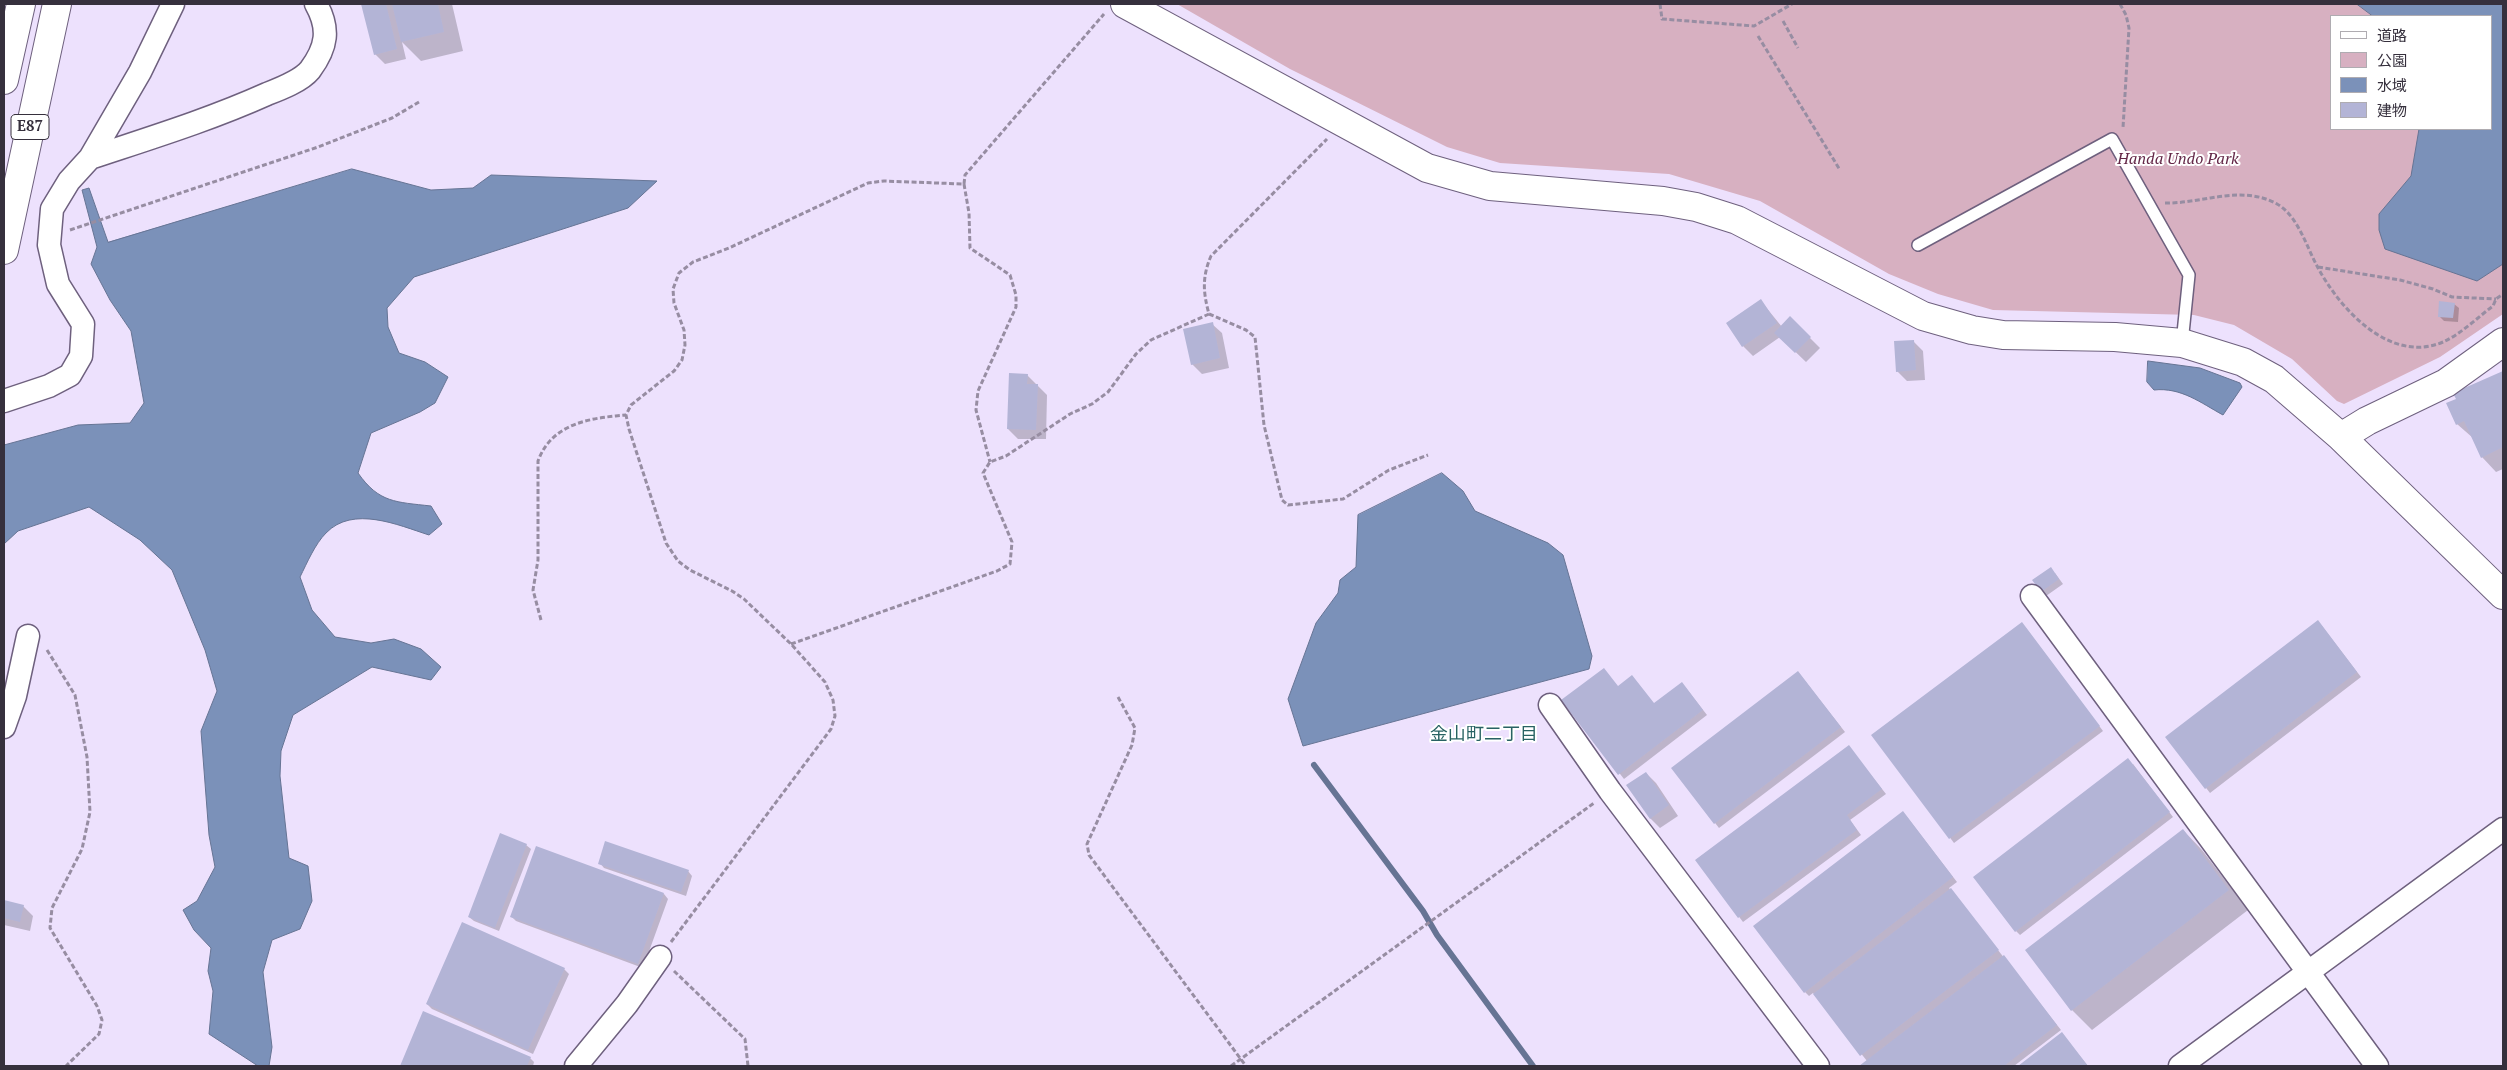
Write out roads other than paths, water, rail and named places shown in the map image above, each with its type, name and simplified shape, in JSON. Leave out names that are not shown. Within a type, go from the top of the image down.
[{"type":"main road","points":[[4,80],[21,4]]},
{"type":"main road","name":"E87","points":[[4,250],[57,4]]},
{"type":"main road","points":[[1116,7],[1343,122],[1427,168],[1490,186],[1663,201],[1696,207],[1737,220],[1923,316],[1972,330],[2002,336],[2115,337],[2182,343],[2243,362],[2274,379],[2341,437],[2503,595]]},
{"type":"main road","points":[[2341,437],[2367,421],[2446,383],[2503,342]]},
{"type":"street","points":[[4,401],[49,386],[70,375],[81,356],[83,324],[58,284],[49,245],[52,209],[69,181],[90,158],[140,72],[173,4]]},
{"type":"street","points":[[90,158],[220,115],[283,87],[309,72],[325,44],[325,20],[316,4]]},
{"type":"street","points":[[2032,596],[2377,1066]]},
{"type":"street","points":[[4,728],[15,696],[28,636]]},
{"type":"street","points":[[1550,705],[1610,791],[1818,1066]]},
{"type":"street","points":[[2180,1066],[2310,973],[2503,829]]},
{"type":"street","points":[[576,1066],[628,1004],[660,957]]},
{"type":"lane","points":[[1918,245],[2112,139],[2189,275],[2182,343]]},
{"type":"water","points":[[2357,4],[2503,4],[2503,264],[2477,281],[2385,249],[2379,230],[2379,214],[2411,176],[2419,130],[2492,130],[2492,15],[2372,15]]},
{"type":"water","points":[[352,169],[431,190],[473,188],[491,175],[657,181],[628,208],[414,277],[387,308],[388,327],[399,353],[425,362],[448,377],[435,403],[420,412],[371,433],[358,473],[381,496],[398,502],[431,506],[442,524],[429,535],[376,520],[349,520],[337,525],[326,533],[318,543],[300,577],[312,610],[335,637],[371,643],[394,639],[421,649],[441,667],[431,680],[372,667],[293,715],[281,751],[280,776],[289,858],[308,866],[312,901],[300,929],[272,940],[263,972],[272,1047],[269,1066],[258,1066],[209,1034],[213,991],[208,971],[211,948],[194,930],[183,910],[197,901],[215,867],[209,835],[201,731],[217,691],[205,650],[172,570],[140,540],[89,507],[18,531],[4,544],[4,445],[78,425],[130,423],[144,403],[131,331],[110,300],[91,264],[97,247],[82,190],[89,188],[108,242]]},
{"type":"water","points":[[2148,361],[2200,368],[2240,383],[2242,387],[2223,415],[2182,393],[2154,390],[2147,382]]},
{"type":"water","points":[[1442,473],[1463,491],[1475,511],[1548,543],[1563,555],[1592,656],[1589,669],[1303,746],[1288,699],[1316,623],[1338,593],[1340,580],[1356,567],[1358,515]]},
{"type":"waterway","points":[[1314,765],[1423,911],[1437,935],[1533,1066]]},
{"type":"district","name":"金山町二丁目","points":[[1484,735]]},
{"type":"park label","name":"Handa Undo Park","points":[[2178,159]]}]
